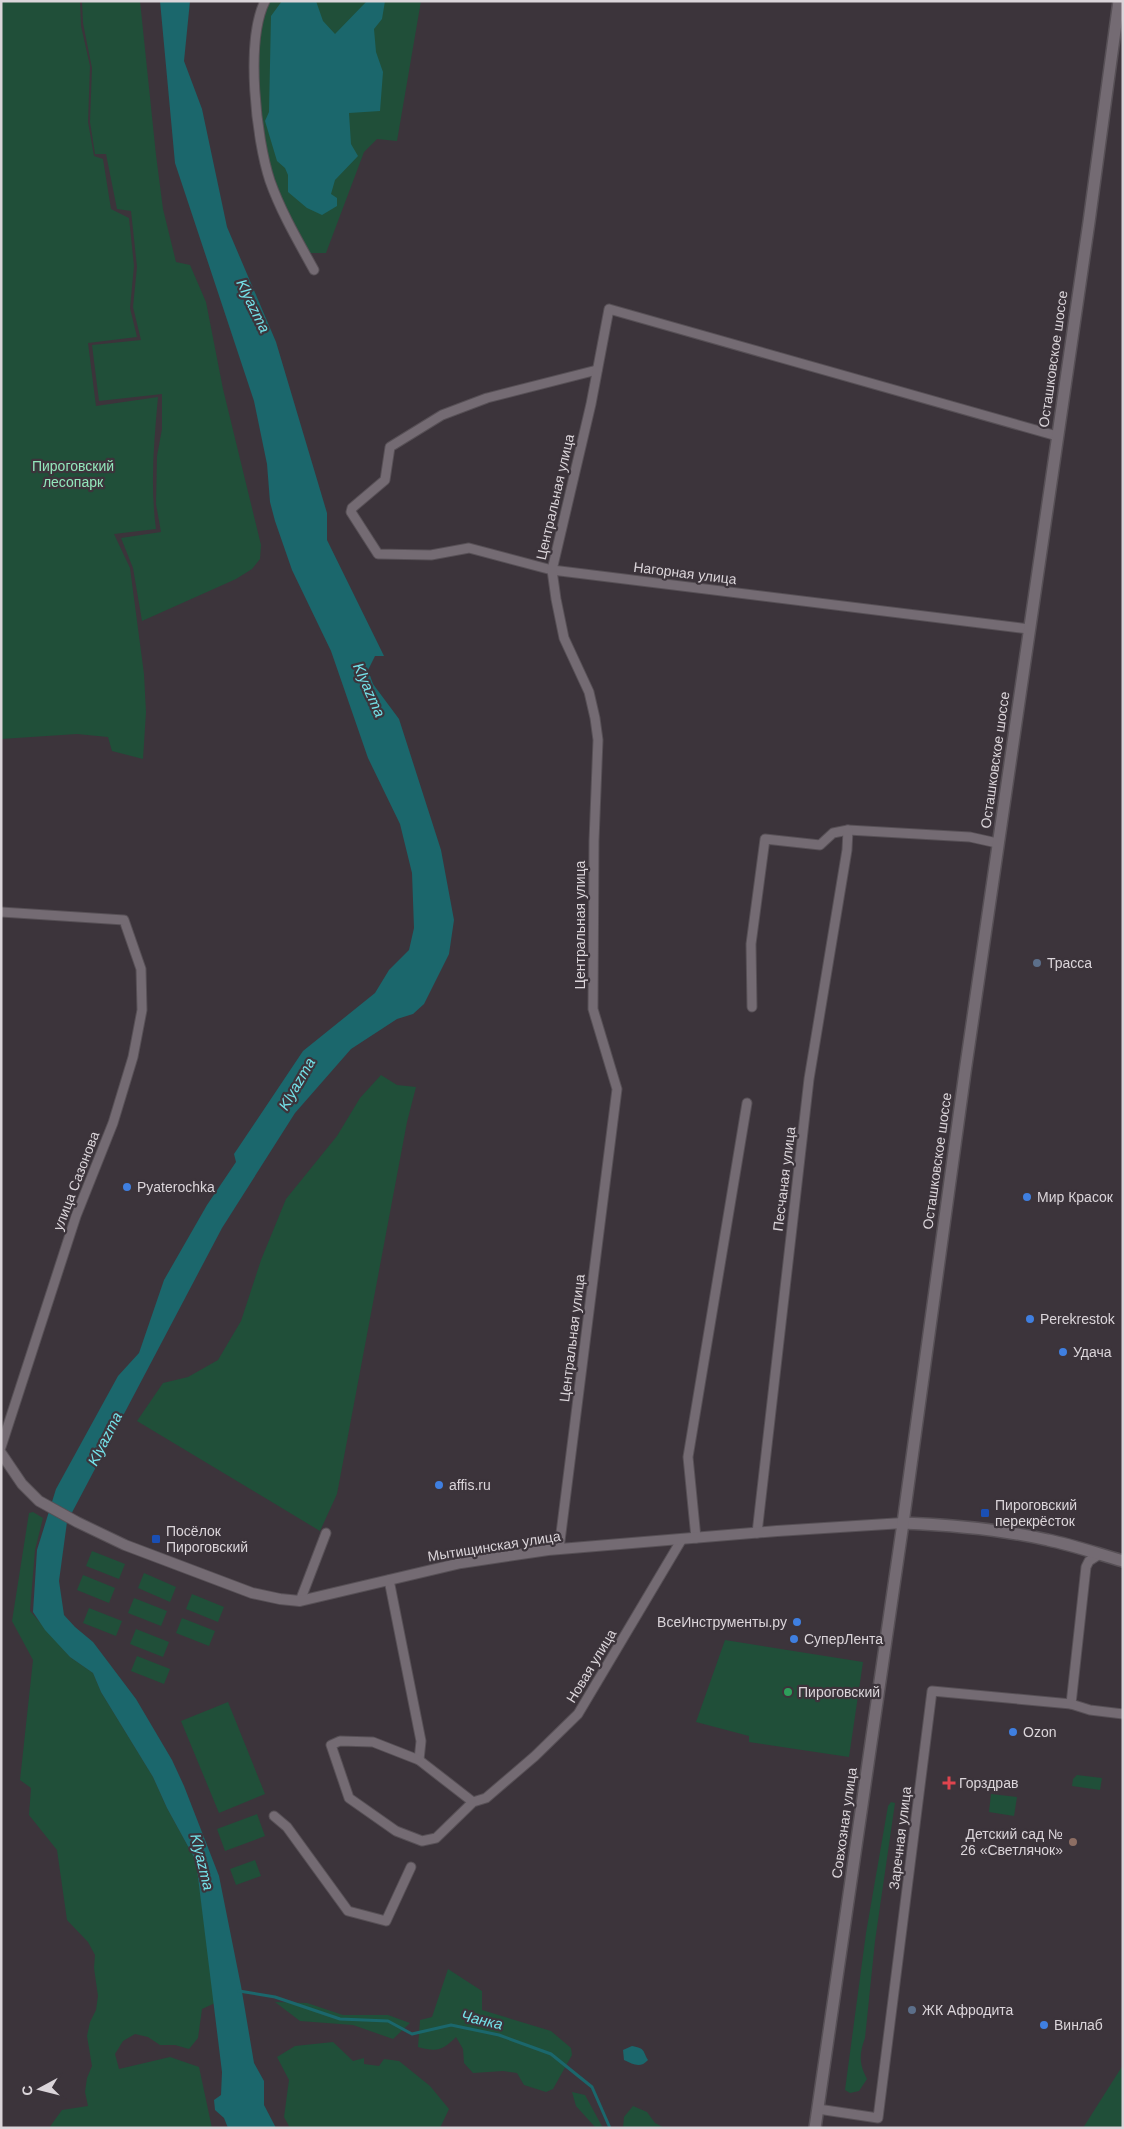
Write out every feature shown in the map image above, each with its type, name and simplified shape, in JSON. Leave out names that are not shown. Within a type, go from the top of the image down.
[{"type":"main road","name":"Осташковское шоссе","points":[[903,1524],[997,843],[1120,1]]},
{"type":"main road","points":[[903,1524],[994,1529],[1050,1540],[1123,1561]]},
{"type":"main road","name":"Совхозная улица","points":[[815,2128],[903,1524]]},
{"type":"street","points":[[265,1],[260,11],[255,35],[259,137],[270,180],[287,220],[314,270]]},
{"type":"street","name":"Центральная улица","points":[[559,1549],[617,1089],[593,1009],[594,840],[598,740],[589,692],[564,638],[552,570],[591,404],[609,309],[1057,436]]},
{"type":"street","name":"Нагорная улица","points":[[597,370],[487,398],[451,412],[390,447],[385,480],[352,508],[351,512],[378,554],[431,555],[469,548],[552,570],[1029,629]]},
{"type":"street","points":[[752,1007],[751,944],[765,839],[820,845],[833,833],[848,830],[970,837],[997,843]]},
{"type":"street","name":"Песчаная улица","points":[[757,1533],[809,1079],[847,850],[848,830]]},
{"type":"street","name":"улица Сазонова","points":[[1,912],[124,920],[141,969],[142,1010],[133,1057],[113,1123],[76,1216],[1,1447]]},
{"type":"street","points":[[696,1538],[688,1457],[747,1103]]},
{"type":"street","name":"Мытищинская улица","points":[[1,1453],[22,1484],[39,1501],[77,1522],[125,1545],[252,1593],[300,1601],[461,1563],[559,1549],[757,1533],[903,1524]]},
{"type":"street","points":[[300,1601],[326,1533]]},
{"type":"street","name":"Новая улица","points":[[419,1760],[373,1742],[340,1741],[331,1745],[349,1798],[396,1831],[422,1841],[436,1838],[473,1802],[486,1798],[535,1756],[578,1714],[682,1539]]},
{"type":"street","points":[[1080,1548],[1086,1567]]},
{"type":"street","points":[[1071,1704],[1086,1567],[1089,1561],[1100,1554]]},
{"type":"street","points":[[389,1580],[421,1741],[419,1760],[473,1802]]},
{"type":"street","name":"Заречная улица","points":[[818,2109],[878,2118],[932,1691],[1071,1704],[1090,1710],[1123,1714]]},
{"type":"street","points":[[274,1816],[287,1827],[348,1911],[386,1921],[411,1867]]},
{"type":"green space","name":"Пироговский лесопарк","points":[[1,1],[80,1],[81,26],[90,66],[88,122],[94,156],[103,159],[111,209],[129,218],[134,266],[130,308],[137,337],[88,343],[96,406],[158,397],[153,480],[156,529],[114,534],[130,568],[144,674],[146,712],[143,759],[112,751],[108,737],[77,734],[1,739]]},
{"type":"green space","points":[[82,1],[140,1],[163,209],[176,262],[190,265],[206,302],[223,389],[261,545],[260,559],[252,569],[236,579],[142,621],[133,568],[121,538],[161,532],[156,504],[157,456],[162,429],[162,394],[99,401],[92,345],[141,340],[133,307],[137,267],[131,211],[117,209],[106,154],[95,154],[90,122],[92,68],[83,23]]},
{"type":"green space","points":[[269,1],[421,1],[397,141],[377,139],[364,152],[326,253],[310,253],[282,201],[264,148],[259,104],[259,32]]},
{"type":"green space","points":[[381,1075],[397,1085],[416,1087],[407,1122],[337,1494],[320,1531],[137,1421],[163,1383],[188,1377],[218,1360],[241,1321],[261,1260],[286,1199],[337,1136],[360,1098]]},
{"type":"green space","points":[[33,1512],[43,1518],[35,1550],[30,1611],[70,1657],[93,1673],[101,1692],[153,1777],[167,1808],[196,1861],[215,2003],[202,2009],[198,2038],[189,2049],[175,2045],[160,2045],[148,2037],[135,2034],[123,2041],[115,2054],[119,2069],[170,2057],[199,2067],[212,2128],[49,2128],[62,2110],[88,2106],[85,2092],[87,2078],[92,2066],[87,2036],[90,2022],[96,2010],[98,1996],[94,1968],[95,1955],[88,1942],[67,1920],[57,1850],[29,1815],[31,1788],[20,1780],[33,1660],[12,1621],[29,1513]]},
{"type":"green space","points":[[92,1551],[125,1564],[119,1579],[86,1566]]},
{"type":"green space","points":[[144,1573],[176,1587],[170,1602],[138,1588]]},
{"type":"green space","points":[[83,1575],[115,1588],[109,1603],[77,1590]]},
{"type":"green space","points":[[192,1594],[224,1607],[218,1622],[186,1609]]},
{"type":"green space","points":[[134,1598],[167,1611],[161,1626],[128,1613]]},
{"type":"green space","points":[[89,1608],[122,1621],[116,1636],[83,1623]]},
{"type":"green space","points":[[182,1618],[215,1631],[209,1646],[176,1633]]},
{"type":"green space","points":[[136,1629],[169,1642],[163,1657],[130,1644]]},
{"type":"green space","name":"Пироговский","points":[[725,1640],[863,1662],[849,1757],[749,1742],[749,1736],[696,1722]]},
{"type":"green space","points":[[137,1656],[170,1669],[164,1684],[131,1671]]},
{"type":"green space","points":[[228,1702],[265,1794],[219,1813],[181,1721]]},
{"type":"green space","points":[[1077,1775],[1102,1778],[1100,1790],[1072,1786],[1073,1779]]},
{"type":"green space","points":[[991,1794],[1017,1797],[1014,1816],[989,1812]]},
{"type":"green space","points":[[891,1802],[895,1803],[875,1941],[865,2038],[861,2054],[862,2069],[867,2079],[859,2091],[850,2093],[845,2090],[866,1933],[888,1806]]},
{"type":"green space","points":[[257,1814],[265,1836],[225,1851],[217,1829]]},
{"type":"green space","points":[[255,1860],[261,1876],[236,1885],[230,1869]]},
{"type":"green space","points":[[448,1969],[482,1991],[482,2010],[551,2031],[571,2048],[572,2055],[553,2089],[546,2092],[524,2085],[517,2073],[503,2071],[473,2073],[464,2063],[463,2049],[456,2037],[443,2048],[430,2050],[418,2047],[420,2020],[432,2017]]},
{"type":"green space","points":[[275,2002],[307,2003],[343,2015],[388,2015],[410,2023],[393,2039],[353,2025],[300,2021]]},
{"type":"green space","points":[[333,2042],[353,2061],[364,2058],[364,2064],[379,2066],[384,2059],[399,2061],[430,2086],[449,2109],[440,2128],[290,2128],[284,2117],[289,2080],[277,2057],[295,2046]]},
{"type":"green space","points":[[1123,2065],[1123,2128],[1083,2128]]},
{"type":"green space","points":[[572,2092],[585,2095],[603,2128],[596,2128],[576,2106]]},
{"type":"green space","points":[[633,2106],[647,2112],[655,2123],[665,2128],[623,2128],[624,2117]]},
{"type":"water","name":"Klyazma","points":[[160,1],[190,1],[184,61],[202,109],[227,227],[276,342],[327,513],[327,540],[384,656],[375,656],[368,670],[373,684],[399,719],[441,850],[454,920],[449,954],[424,1004],[413,1014],[397,1019],[351,1049],[295,1113],[222,1228],[67,1522],[59,1581],[64,1615],[93,1642],[136,1699],[172,1760],[184,1786],[219,1876],[254,2063],[264,2081],[264,2105],[276,2128],[228,2128],[224,2118],[215,2110],[214,2100],[221,2095],[222,2072],[196,1861],[167,1808],[153,1777],[101,1692],[93,1673],[70,1657],[45,1630],[33,1612],[37,1550],[56,1489],[118,1376],[139,1353],[164,1280],[207,1205],[236,1162],[234,1154],[303,1051],[375,993],[389,970],[409,950],[414,928],[412,873],[400,824],[368,758],[331,651],[292,570],[275,521],[270,502],[267,464],[254,401],[175,163]]},
{"type":"water","points":[[282,1],[316,1],[323,21],[335,34],[367,1],[385,1],[382,19],[374,29],[376,52],[383,72],[380,111],[349,113],[351,144],[358,156],[335,180],[331,194],[337,198],[337,206],[322,215],[307,208],[288,192],[288,175],[285,168],[277,161],[265,121],[269,112],[271,16]]},
{"type":"water","points":[[632,2046],[642,2049],[648,2060],[645,2063],[639,2065],[624,2060],[623,2050]]},
{"type":"waterway","name":"Чанка","points":[[239,1991],[275,1997],[340,2019],[388,2021],[412,2034],[451,2025],[499,2035],[551,2054],[592,2087],[610,2128]]},
{"type":"place","name":"Трасса","points":[[1037,963]]},
{"type":"place","name":"Pyaterochka","points":[[127,1187]]},
{"type":"place","name":"Мир Красок","points":[[1027,1197]]},
{"type":"place","name":"Perekrestok","points":[[1030,1319]]},
{"type":"place","name":"Удача","points":[[1063,1352]]},
{"type":"place","name":"affis.ru","points":[[439,1485]]},
{"type":"place","name":"Пироговский перекрёсток","points":[[985,1513]]},
{"type":"place","name":"Посёлок Пироговский","points":[[156,1539]]},
{"type":"place","name":"ВсеИнструменты.ру","points":[[797,1622]]},
{"type":"place","name":"СуперЛента","points":[[794,1639]]},
{"type":"place","name":"Пироговский","points":[[788,1692]]},
{"type":"place","name":"Ozon","points":[[1013,1732]]},
{"type":"place","name":"Горздрав","points":[[949,1783]]},
{"type":"place","name":"Детский сад № 26 «Светлячок»","points":[[1073,1842]]},
{"type":"place","name":"ЖК Афродита","points":[[912,2010]]},
{"type":"place","name":"Винлаб","points":[[1044,2025]]}]
